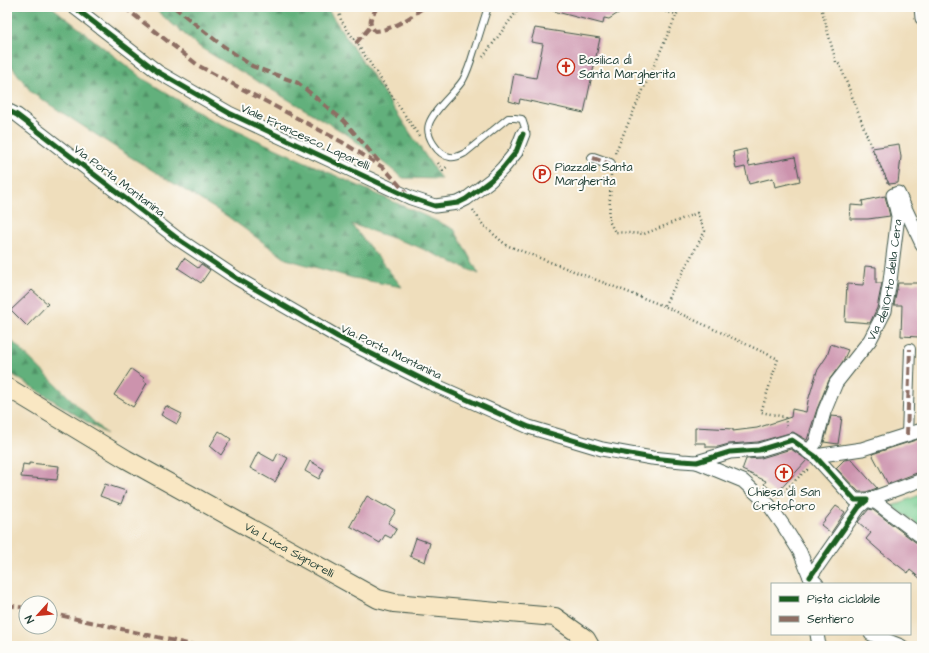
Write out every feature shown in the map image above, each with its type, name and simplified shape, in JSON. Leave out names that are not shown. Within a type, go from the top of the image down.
[{"type":"main road","name":"Via Luca Signorelli","points":[[7,387],[126,459],[378,599],[394,603],[555,617],[586,639],[590,646]]},
{"type":"street","name":"Viale Francesco Laparelli","points":[[74,7],[158,72],[229,112],[411,198],[435,206],[458,203],[466,199],[491,180],[516,152],[523,134]]},
{"type":"street","points":[[921,7],[922,18]]},
{"type":"street","name":"Via Porta Montanina","points":[[7,110],[17,115],[178,239],[238,279],[338,337],[430,383],[529,426],[602,448],[652,458],[697,462],[730,452],[759,450],[792,440]]},
{"type":"street","points":[[593,158],[610,164]]},
{"type":"street","points":[[893,195],[898,193],[922,244]]},
{"type":"street","name":"Via dell'Orto della Cera","points":[[812,454],[824,412],[836,383],[870,340],[885,310],[898,216],[893,195]]},
{"type":"street","points":[[907,435],[910,349]]},
{"type":"street","points":[[812,454],[862,450],[922,430]]},
{"type":"street","points":[[792,440],[812,454],[855,500],[867,500],[878,503],[922,537]]},
{"type":"street","points":[[697,462],[744,481],[769,505],[783,524],[800,552],[813,582]]},
{"type":"street","points":[[813,582],[859,507],[867,500],[922,480]]},
{"type":"street","points":[[817,635],[819,646]]},
{"type":"street","points":[[874,635],[901,646]]},
{"type":"lane","points":[[488,7],[467,72],[458,87],[431,118],[428,125],[428,130],[433,143],[443,154],[451,157],[458,156],[473,146],[508,118],[522,120],[525,128],[523,134]]},
{"type":"path","points":[[338,7],[341,20],[423,142]]},
{"type":"path","points":[[646,7],[676,14]]},
{"type":"path","points":[[664,306],[705,231],[697,213],[644,234],[615,232],[609,221],[611,179],[610,164],[680,7]]},
{"type":"path","points":[[821,7],[836,62],[840,64],[872,149],[893,195]]},
{"type":"path","points":[[472,57],[479,60],[485,56],[517,11],[522,9],[535,9]]},
{"type":"path","points":[[466,199],[483,225],[506,245],[664,306],[778,359],[761,412],[785,417],[787,434],[792,440]]},
{"type":"path","points":[[769,505],[806,470],[827,469]]},
{"type":"green space","points":[[7,7],[52,7],[142,78],[206,117],[454,229],[479,274],[416,246],[351,224],[402,287],[353,278],[286,259],[227,216],[129,156],[32,93],[7,60]]},
{"type":"green space","points":[[152,7],[326,7],[441,179],[403,178],[348,135],[201,48]]},
{"type":"green space","points":[[7,336],[106,434],[7,371]]},
{"type":"green space","points":[[922,494],[922,527],[892,506]]},
{"type":"building","points":[[554,7],[628,7],[609,19],[604,18],[603,24],[553,11]]},
{"type":"building","name":"Basilica di Santa Margherita","points":[[535,28],[600,38],[584,113],[520,99],[519,104],[509,101],[514,74],[536,78],[543,44],[531,42]]},
{"type":"building","points":[[899,144],[901,157],[898,183],[889,184],[872,148]]},
{"type":"building","points":[[746,149],[749,166],[795,157],[800,181],[775,187],[773,178],[749,184],[745,167],[736,169],[733,152]]},
{"type":"building","points":[[885,196],[890,216],[868,219],[850,219],[851,205],[863,206],[862,201]]},
{"type":"building","points":[[184,258],[198,268],[201,264],[210,270],[201,283],[178,268]]},
{"type":"building","points":[[865,266],[876,267],[876,283],[882,283],[877,308],[870,323],[845,321],[847,284],[863,285]]},
{"type":"building","points":[[898,283],[920,283],[919,337],[901,336],[902,305],[894,305]]},
{"type":"building","points":[[32,290],[48,304],[27,326],[11,310]]},
{"type":"building","points":[[831,344],[848,350],[843,361],[829,380],[817,409],[807,440],[793,432],[758,442],[729,444],[718,447],[706,447],[706,443],[695,443],[695,427],[733,429],[733,431],[757,428],[791,417],[792,409],[806,412],[817,371],[827,356]]},
{"type":"building","points":[[131,369],[144,378],[143,380],[147,383],[133,407],[114,395]]},
{"type":"building","points":[[166,406],[182,414],[177,424],[161,415]]},
{"type":"building","points":[[831,416],[842,417],[838,444],[824,442]]},
{"type":"building","points":[[219,431],[231,439],[221,455],[210,446]]},
{"type":"building","points":[[922,438],[922,471],[888,484],[872,454]]},
{"type":"building","points":[[791,449],[807,460],[776,494],[764,484],[766,481],[742,470],[746,459],[761,458]]},
{"type":"building","points":[[258,452],[274,461],[278,453],[288,458],[275,482],[250,468]]},
{"type":"building","points":[[851,459],[877,488],[866,492],[859,492],[836,468],[844,460]]},
{"type":"building","points":[[310,461],[324,469],[319,479],[305,471]]},
{"type":"building","points":[[29,463],[59,466],[57,480],[21,477],[23,464],[29,465]]},
{"type":"building","points":[[105,484],[126,491],[121,504],[100,496]]},
{"type":"building","points":[[367,496],[396,511],[388,523],[397,528],[391,538],[385,535],[380,543],[350,526]]},
{"type":"building","points":[[836,506],[845,512],[831,533],[821,525]]},
{"type":"building","points":[[869,509],[873,510],[922,547],[922,580],[910,570],[908,573],[866,539],[871,533],[858,522]]},
{"type":"building","points":[[416,538],[430,543],[425,562],[410,556]]},
{"type":"marked path","points":[[124,7],[199,66],[342,142],[384,168],[407,194]]},
{"type":"marked path","points":[[174,7],[219,43],[252,66],[298,83],[344,121],[380,163]]},
{"type":"marked path","points":[[378,7],[373,13],[371,19],[371,25],[375,31],[395,26],[408,19],[424,7]]},
{"type":"marked path","points":[[356,43],[371,26]]},
{"type":"marked path","points":[[593,158],[610,164]]},
{"type":"marked path","points":[[907,435],[910,349]]},
{"type":"marked path","points":[[7,605],[18,607]]},
{"type":"marked path","points":[[58,615],[197,646]]},
{"type":"cycle path","points":[[74,7],[158,72],[229,113],[411,198],[435,206],[458,203],[466,199],[491,180],[516,152],[523,134]]},
{"type":"cycle path","points":[[7,110],[17,115],[178,239],[238,279],[338,337],[430,383],[529,427],[602,449],[652,458],[697,462],[730,452],[759,450],[792,440],[815,456],[855,500],[867,500],[859,507],[810,577]]},
{"type":"place","name":"Basilica di Santa Margherita","points":[[566,67]]},
{"type":"place","name":"Piazzale Santa Margherita","points":[[542,174]]},
{"type":"place","name":"Chiesa di San Cristoforo","points":[[784,473]]}]
